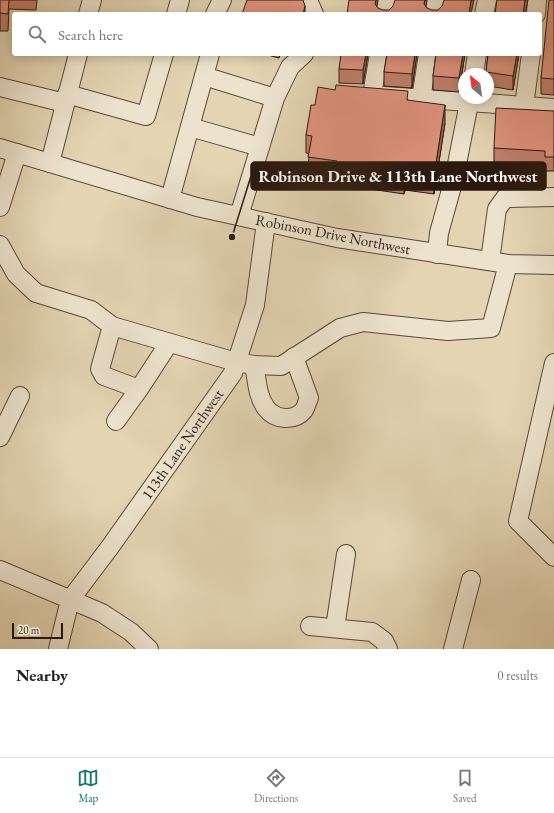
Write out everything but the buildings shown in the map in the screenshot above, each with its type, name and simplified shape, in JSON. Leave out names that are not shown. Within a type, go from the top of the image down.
[{"type":"street","points":[[89,12],[92,0]]},
{"type":"street","points":[[177,12],[180,0]]},
{"type":"street","points":[[216,12],[222,0]]},
{"type":"street","points":[[308,0],[313,12]]},
{"type":"street","points":[[385,12],[387,0]]},
{"type":"street","points":[[434,12],[436,0]]},
{"type":"street","points":[[484,12],[487,0]]},
{"type":"street","points":[[536,12],[537,0]]},
{"type":"street","points":[[50,163],[77,56]]},
{"type":"street","points":[[0,87],[146,116],[163,56]]},
{"type":"street","points":[[170,199],[209,56]]},
{"type":"street","points":[[239,216],[275,98],[290,67],[302,56]]},
{"type":"street","points":[[372,95],[378,56]]},
{"type":"street","points":[[421,99],[428,56]]},
{"type":"street","points":[[475,68],[477,56]]},
{"type":"street","points":[[524,106],[531,56]]},
{"type":"street","points":[[204,76],[275,98]]},
{"type":"street","points":[[352,94],[458,101]]},
{"type":"street","points":[[494,103],[554,108]]},
{"type":"street","points":[[437,254],[439,233],[454,179],[468,104]]},
{"type":"street","points":[[190,127],[260,147]]},
{"type":"street","points":[[0,207],[8,151]]},
{"type":"street","name":"Robinson Drive Northwest","points":[[8,151],[170,199],[337,238],[508,264],[554,265]]},
{"type":"street","points":[[490,261],[496,210],[505,198],[554,197]]},
{"type":"street","name":"113th Lane Northwest","points":[[58,649],[70,600],[110,547],[233,373],[255,305],[266,222]]},
{"type":"street","points":[[0,245],[16,274],[36,293],[92,310],[112,326],[236,362],[254,365],[281,366],[340,328],[363,322],[448,331],[491,328],[508,264]]},
{"type":"street","points":[[112,326],[100,369],[104,376],[139,389]]},
{"type":"street","points":[[116,421],[139,389],[169,342]]},
{"type":"street","points":[[254,365],[259,392],[266,408],[278,417],[293,418],[304,410],[309,398],[294,357]]},
{"type":"street","points":[[554,362],[518,521],[554,557]]},
{"type":"street","points":[[0,437],[20,396]]},
{"type":"street","points":[[335,628],[346,554]]},
{"type":"street","points":[[0,570],[102,613],[131,632],[149,649]]},
{"type":"street","points":[[453,649],[471,580]]},
{"type":"street","points":[[310,626],[372,632],[384,641],[388,649]]},
{"type":"place","name":"Robinson Drive & 113th Lane Northwest","points":[[232,237]]}]
